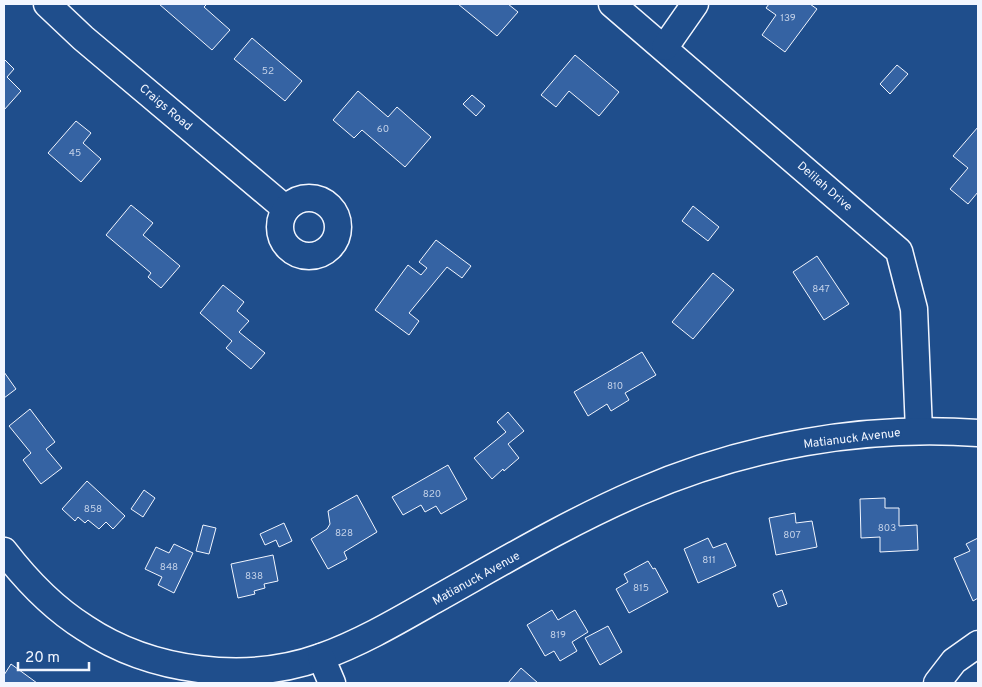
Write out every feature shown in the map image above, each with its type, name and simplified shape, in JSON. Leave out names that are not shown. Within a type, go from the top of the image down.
[{"type":"street","name":"Craigs Road","points":[[47,4],[83,38],[286,209]]},
{"type":"street","name":"Delilah Drive","points":[[612,4],[899,251],[914,309],[919,431]]},
{"type":"street","points":[[665,48],[694,4]]},
{"type":"street","name":"Matianuck Avenue","points":[[4,551],[41,594],[73,620],[107,641],[146,657],[178,665],[232,671],[276,668],[321,657],[377,632],[607,506],[700,468],[734,458],[798,444],[859,434],[919,431],[978,432]]},
{"type":"street","points":[[937,683],[954,661],[978,644]]},
{"type":"street","points":[[321,657],[332,683]]},
{"type":"building","points":[[159,4],[207,4],[204,7],[230,30],[212,50]]},
{"type":"building","points":[[458,4],[508,4],[518,12],[497,36]]},
{"type":"building","points":[[769,4],[810,4],[817,9],[785,52],[762,35],[776,15],[766,8]]},
{"type":"building","points":[[252,38],[302,81],[285,101],[234,59]]},
{"type":"building","points":[[575,55],[619,92],[599,116],[569,91],[556,107],[541,95]]},
{"type":"building","points":[[4,59],[14,69],[7,77],[21,91],[4,110]]},
{"type":"building","points":[[897,65],[908,74],[890,94],[880,84]]},
{"type":"building","points":[[358,91],[388,117],[397,107],[431,137],[405,167],[362,130],[354,138],[333,120]]},
{"type":"building","points":[[472,95],[485,106],[476,116],[463,104]]},
{"type":"building","points":[[76,121],[91,133],[83,143],[101,159],[81,182],[48,153]]},
{"type":"building","points":[[978,127],[978,192],[968,204],[950,189],[968,168],[953,156]]},
{"type":"building","points":[[131,205],[153,223],[143,235],[180,266],[161,288],[148,277],[151,273],[106,235]]},
{"type":"building","points":[[693,206],[719,227],[708,241],[682,221]]},
{"type":"building","points":[[436,240],[471,266],[462,278],[447,267],[409,313],[419,321],[409,335],[375,310],[408,265],[421,275],[427,268],[419,262]]},
{"type":"building","points":[[817,256],[849,304],[824,320],[793,272]]},
{"type":"building","points":[[713,273],[734,290],[693,339],[672,322]]},
{"type":"building","points":[[223,285],[244,302],[237,311],[249,321],[239,332],[265,353],[251,369],[226,348],[232,341],[200,313]]},
{"type":"building","points":[[642,352],[656,375],[625,393],[629,400],[611,411],[607,404],[588,416],[574,392]]},
{"type":"building","points":[[4,372],[16,389],[4,398]]},
{"type":"building","points":[[30,409],[55,442],[46,449],[62,468],[41,484],[23,460],[31,453],[9,426]]},
{"type":"building","points":[[508,412],[524,431],[508,444],[519,458],[492,479],[474,458],[506,432],[497,422]]},
{"type":"building","points":[[448,465],[467,499],[441,514],[436,506],[425,512],[421,505],[403,515],[392,497]]},
{"type":"building","points":[[87,481],[125,516],[113,529],[106,522],[99,529],[88,520],[85,523],[78,517],[75,521],[62,509]]},
{"type":"building","points":[[144,490],[155,498],[143,517],[131,509]]},
{"type":"building","points":[[357,495],[377,532],[344,552],[347,559],[328,569],[311,539],[327,529],[330,524],[328,511]]},
{"type":"building","points":[[885,498],[885,508],[899,508],[899,526],[917,525],[918,550],[880,552],[880,537],[861,538],[860,499]]},
{"type":"building","points":[[795,513],[796,523],[812,521],[817,547],[776,555],[769,518]]},
{"type":"building","points":[[284,523],[292,541],[279,547],[276,540],[265,545],[260,534]]},
{"type":"building","points":[[203,525],[216,528],[209,554],[196,551]]},
{"type":"building","points":[[708,538],[713,548],[726,543],[736,566],[698,583],[684,549]]},
{"type":"building","points":[[978,538],[978,598],[973,601],[954,558],[970,551],[966,544]]},
{"type":"building","points":[[174,544],[193,553],[174,593],[158,585],[162,577],[145,569],[156,547],[169,553]]},
{"type":"building","points":[[273,555],[278,581],[264,584],[265,588],[254,591],[255,594],[238,598],[231,564]]},
{"type":"building","points":[[648,561],[653,569],[655,568],[668,592],[629,613],[616,589],[628,582],[624,574]]},
{"type":"building","points":[[782,590],[787,604],[778,607],[773,594]]},
{"type":"building","points":[[552,610],[558,620],[575,610],[588,632],[572,642],[577,651],[560,661],[554,651],[545,656],[527,625]]},
{"type":"building","points":[[608,626],[622,652],[600,665],[585,638]]},
{"type":"building","points":[[11,664],[37,683],[4,683],[4,675]]},
{"type":"building","points":[[521,668],[538,683],[508,683]]}]
